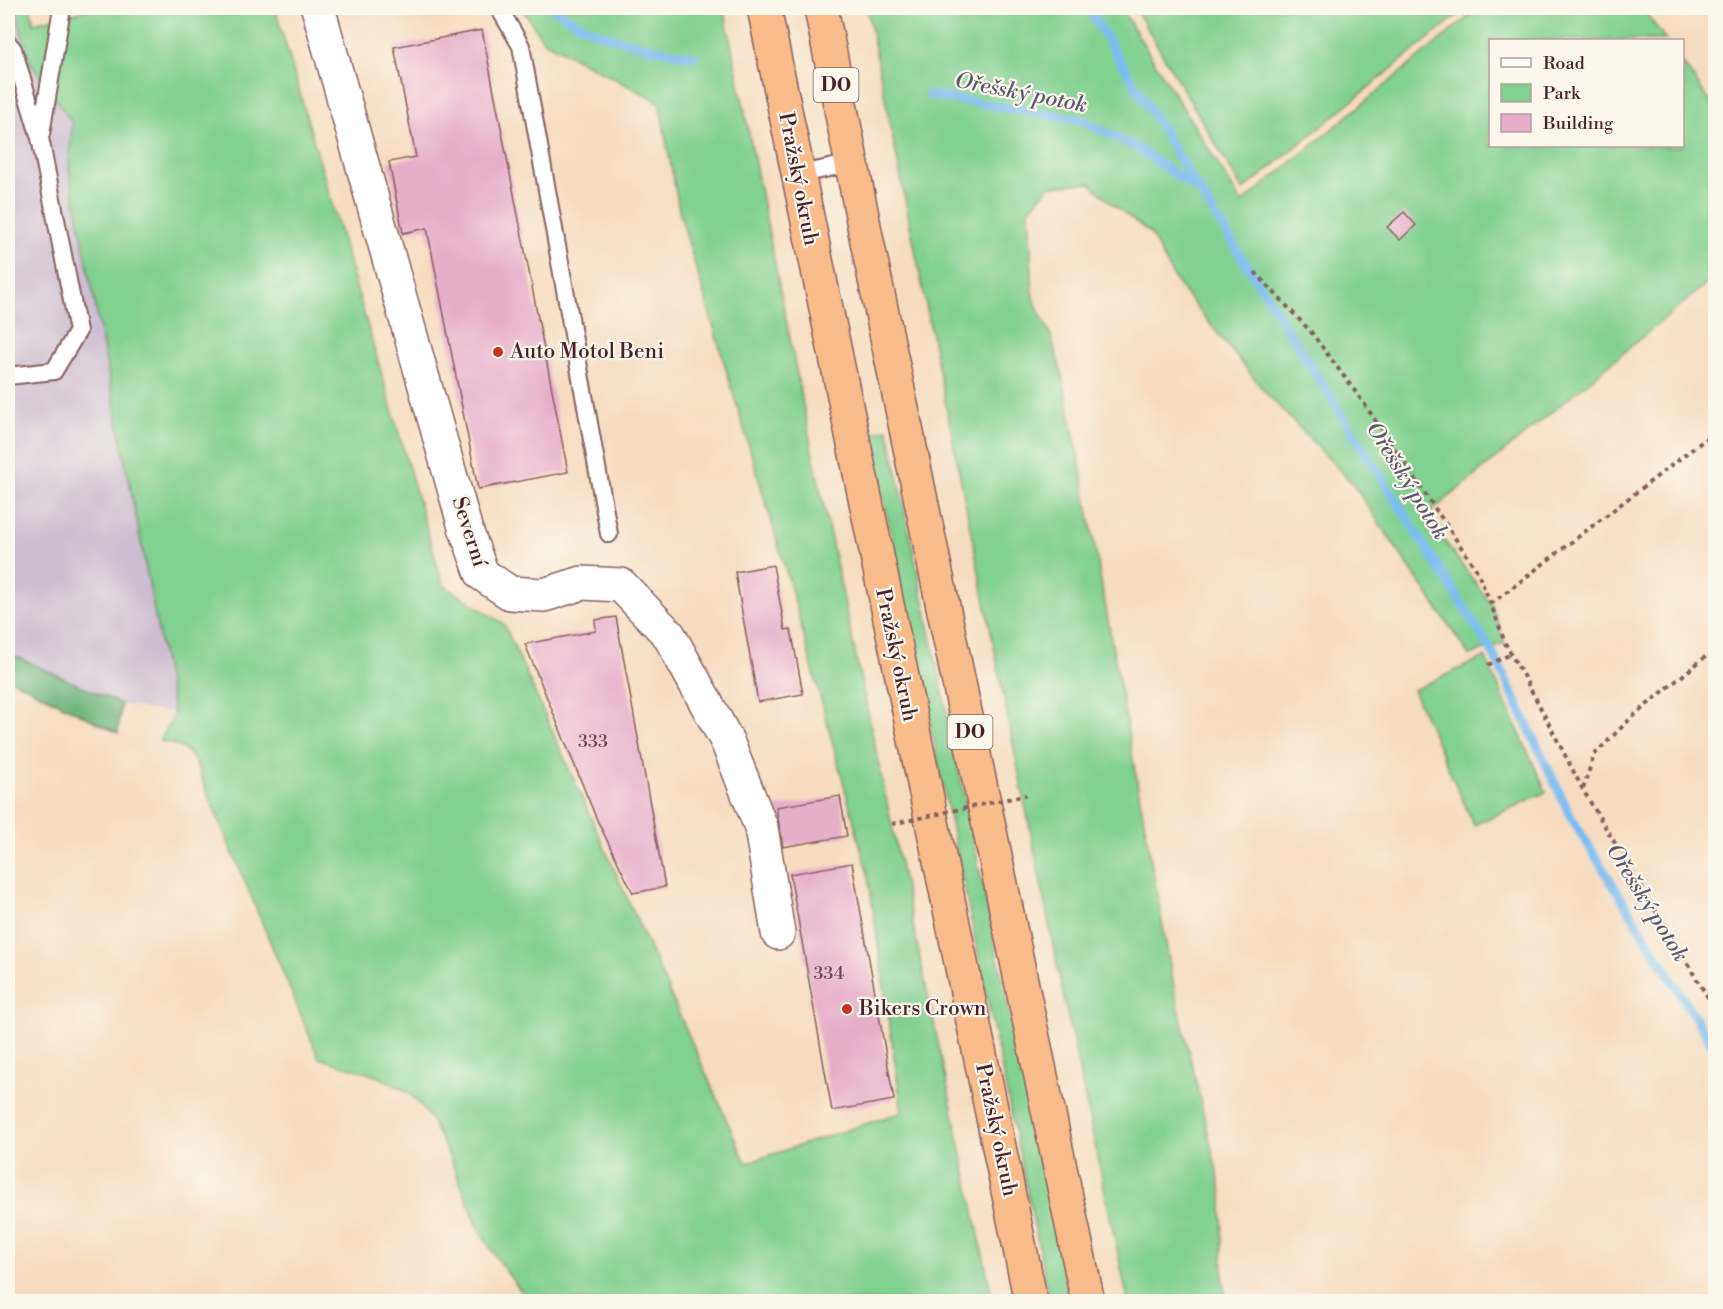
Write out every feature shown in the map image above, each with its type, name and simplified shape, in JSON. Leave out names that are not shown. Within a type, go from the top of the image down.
[{"type":"highway","name":"Pražský okruh","points":[[764,8],[1031,1302]]},
{"type":"highway","name":"D0","points":[[820,8],[1088,1302]]},
{"type":"street","name":"Severní","points":[[318,8],[465,527],[482,574],[510,593],[544,595],[582,583],[621,585],[669,635],[727,741],[760,827],[777,933]]},
{"type":"lane","points":[[40,138],[62,8]]},
{"type":"lane","points":[[499,8],[521,45],[609,534]]},
{"type":"lane","points":[[8,44],[14,49],[40,138],[78,331],[54,371],[8,376]]},
{"type":"lane","points":[[797,175],[852,163]]},
{"type":"path","points":[[1255,272],[1311,332],[1363,402],[1476,569],[1510,654],[1536,699],[1582,790],[1716,1011]]},
{"type":"path","points":[[1491,604],[1716,431]]},
{"type":"path","points":[[1582,790],[1594,755],[1631,718],[1716,648]]},
{"type":"path","points":[[1488,665],[1510,654]]},
{"type":"path","points":[[892,824],[1026,795]]},
{"type":"shaded area","points":[[8,8],[15,8],[30,62],[72,122],[69,169],[174,714],[121,704],[8,653]]},
{"type":"green space","points":[[15,8],[30,8],[34,23],[97,8],[275,8],[443,585],[504,624],[746,1163],[902,1112],[868,874],[789,581],[680,214],[659,102],[543,41],[522,8],[724,8],[813,455],[993,1301],[529,1301],[483,1236],[439,1136],[419,1104],[408,1093],[388,1081],[319,1058],[199,769],[191,756],[179,746],[160,741],[174,714],[69,169],[72,122],[30,62]]},
{"type":"green space","points":[[867,8],[1121,8],[1242,203],[1479,8],[1642,8],[1665,39],[1489,39],[1489,147],[1684,147],[1684,64],[1715,109],[1715,277],[1426,516],[1491,604],[1505,643],[1469,655],[1352,483],[1266,393],[1177,283],[1150,233],[1111,203],[1090,183],[1050,186],[1029,210],[1033,298],[1051,336],[1061,371],[1081,470],[1174,988],[1222,1193],[1223,1282],[1227,1301],[1128,1301],[1060,980]]},
{"type":"green space","points":[[1135,8],[1466,8],[1243,190]]},
{"type":"green space","points":[[888,429],[1069,1301],[1050,1301],[870,433]]},
{"type":"green space","points":[[8,653],[121,704],[118,733],[8,678]]},
{"type":"green space","points":[[1485,657],[1546,792],[1474,825],[1413,690]]},
{"type":"building","name":"Auto Motol Beni","points":[[482,30],[568,472],[478,489],[427,228],[403,233],[389,162],[416,157],[394,47]]},
{"type":"building","points":[[1404,212],[1416,225],[1400,240],[1387,227]]},
{"type":"building","points":[[773,565],[785,630],[791,629],[803,694],[758,702],[735,572]]},
{"type":"building","points":[[616,617],[665,887],[633,893],[597,820],[525,644],[596,631],[595,620]]},
{"type":"building","points":[[840,796],[847,836],[783,847],[776,807]]},
{"type":"building","points":[[852,863],[894,1100],[832,1111],[790,874]]},
{"type":"waterway","name":"Ořešský potok","points":[[553,8],[569,19],[603,35],[694,57]]},
{"type":"waterway","name":"Ořešský potok","points":[[1088,8],[1199,190],[1494,655],[1571,817],[1716,1051]]},
{"type":"waterway","name":"Ořešský potok","points":[[929,95],[1081,120],[1135,147],[1197,189]]},
{"type":"place","name":"Auto Motol Beni","points":[[498,352]]},
{"type":"place","name":"Bikers Crown","points":[[847,1009]]}]
